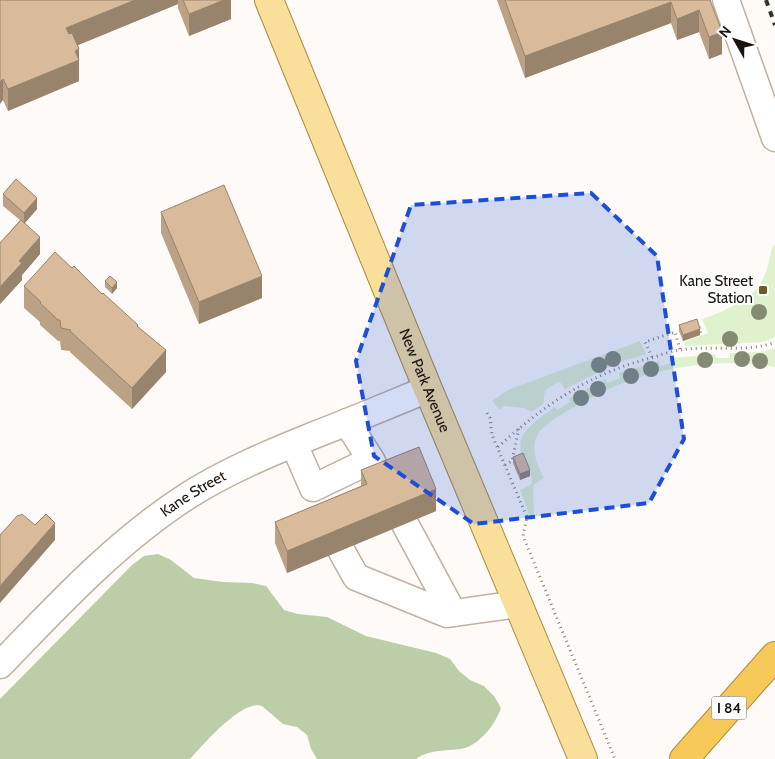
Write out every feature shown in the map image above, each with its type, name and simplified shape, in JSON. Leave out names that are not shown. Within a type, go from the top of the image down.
[{"type":"highway","name":"I 84","points":[[684,759],[775,656]]},
{"type":"main road","name":"New Park Avenue","points":[[269,0],[582,759]]},
{"type":"street","points":[[726,0],[775,138]]},
{"type":"street","name":"Kane Street","points":[[0,664],[100,564],[159,516],[190,495],[222,476],[428,389]]},
{"type":"street","points":[[347,422],[383,483]]},
{"type":"street","points":[[294,444],[325,513]]},
{"type":"street","points":[[313,488],[371,460]]},
{"type":"street","points":[[405,524],[453,613]]},
{"type":"street","points":[[341,550],[356,577],[447,614],[518,604]]},
{"type":"path","points":[[698,324],[702,334]]},
{"type":"path","points":[[652,357],[645,342],[682,329]]},
{"type":"path","points":[[675,332],[680,350]]},
{"type":"path","points":[[498,447],[542,409],[569,392],[616,368],[680,350],[761,346],[775,342]]},
{"type":"path","points":[[487,413],[490,418],[492,435],[527,517],[523,536],[615,759]]},
{"type":"path","points":[[505,464],[512,461],[519,428]]},
{"type":"highlighted area","points":[[591,193],[657,256],[684,439],[649,503],[474,524],[374,456],[356,361],[411,205]]},
{"type":"green space","points":[[773,245],[775,245],[775,337],[763,342],[685,346],[684,342],[708,333],[702,319],[731,308],[755,290],[766,272]]},
{"type":"green space","points":[[640,341],[646,354],[620,362],[565,389],[558,382],[546,390],[544,403],[532,412],[524,408],[504,406],[500,410],[492,401],[508,390]]},
{"type":"green space","points":[[775,348],[775,367],[720,363],[693,365],[667,370],[616,386],[591,397],[552,420],[543,428],[535,442],[535,456],[544,478],[533,485],[534,515],[530,517],[520,490],[532,484],[520,447],[521,440],[536,421],[555,407],[557,410],[570,402],[568,399],[605,379],[607,383],[620,378],[619,373],[659,361],[660,366],[675,362],[674,358],[715,354],[716,358],[730,358],[730,353],[761,352]]},
{"type":"green space","points":[[158,554],[171,560],[194,578],[266,586],[284,610],[298,614],[327,617],[366,636],[436,653],[450,659],[459,671],[470,680],[484,686],[494,696],[501,708],[499,714],[492,726],[477,742],[465,748],[428,753],[416,759],[317,759],[311,749],[307,735],[297,727],[283,724],[262,706],[254,706],[244,709],[223,725],[190,759],[0,759],[0,699],[132,565],[144,556]]},
{"type":"building","points":[[0,0],[135,0],[66,28],[69,34],[72,33],[79,49],[75,51],[79,60],[8,89],[3,79],[0,82]]},
{"type":"building","points":[[183,0],[224,0],[189,14]]},
{"type":"building","points":[[505,0],[710,0],[722,32],[709,37],[699,10],[677,19],[671,2],[525,56]]},
{"type":"building","points":[[16,179],[37,198],[24,213],[3,194]]},
{"type":"building","points":[[224,185],[262,276],[199,302],[161,212]]},
{"type":"building","points":[[21,220],[40,237],[19,261],[22,263],[0,287],[0,243]]},
{"type":"building","points":[[55,252],[72,268],[74,266],[137,326],[166,350],[132,388],[71,330],[61,328],[60,320],[24,286]]},
{"type":"building","points":[[110,276],[117,282],[112,288],[105,281]]},
{"type":"building","points":[[697,319],[700,329],[683,335],[679,325]]},
{"type":"building","points":[[419,447],[436,489],[287,551],[275,522],[367,484],[361,470]]},
{"type":"building","points":[[523,453],[530,470],[520,474],[513,457]]},
{"type":"building","points":[[22,514],[35,525],[46,514],[55,523],[0,586],[0,535],[18,515]]},
{"type":"railway","points":[[766,0],[775,25]]},
{"type":"place","name":"Kane Street Station","points":[[763,290]]}]
